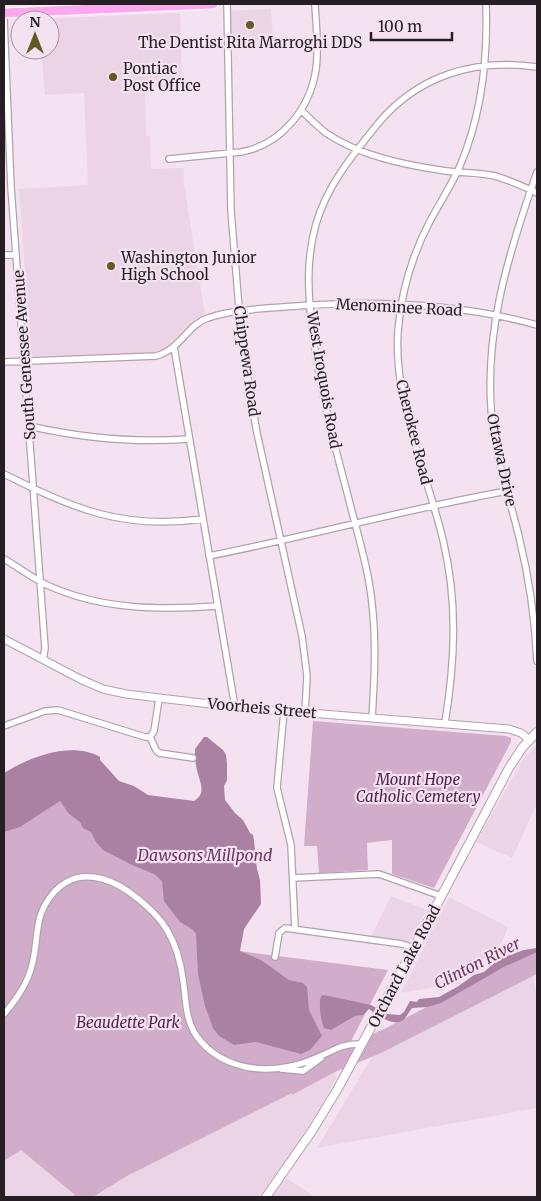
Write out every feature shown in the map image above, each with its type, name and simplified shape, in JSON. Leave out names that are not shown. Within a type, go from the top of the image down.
[{"type":"highway","points":[[4,13],[144,5],[213,4]]},
{"type":"main road","name":"Orchard Lake Road","points":[[266,1197],[312,1131],[362,1044],[509,768],[537,732]]},
{"type":"street","name":"Chippewa Road","points":[[227,4],[232,230],[239,312],[257,433],[297,610],[305,654],[305,712]]},
{"type":"street","points":[[169,160],[252,149],[272,141],[288,127],[301,110],[312,86],[317,39],[315,4]]},
{"type":"street","name":"Cherokee Road","points":[[445,723],[453,674],[454,617],[446,554],[401,388],[398,346],[401,304],[409,270],[419,244],[457,172],[476,118],[485,67],[486,4]]},
{"type":"street","name":"South Genessee Avenue","points":[[4,20],[11,187],[46,648],[43,660]]},
{"type":"street","name":"West Iroquois Road","points":[[372,718],[375,664],[374,624],[369,582],[325,402],[310,305],[309,264],[316,224],[331,187],[358,148],[390,110],[417,88],[452,73],[485,67],[537,67]]},
{"type":"street","points":[[301,110],[327,134],[358,148],[405,164],[495,176],[537,193]]},
{"type":"street","name":"Ottawa Drive","points":[[537,172],[509,261],[496,315],[490,358],[490,399],[495,440],[527,576],[537,661]]},
{"type":"street","points":[[4,255],[16,255]]},
{"type":"street","name":"Menominee Road","points":[[4,362],[163,354],[174,347],[204,319],[239,312],[310,305],[355,303],[401,304],[447,308],[496,315],[537,325]]},
{"type":"street","points":[[174,347],[235,707]]},
{"type":"street","points":[[29,426],[61,433],[117,440],[190,439]]},
{"type":"street","points":[[4,474],[34,489],[88,511],[128,520],[167,523],[203,519]]},
{"type":"street","points":[[209,556],[433,505],[507,491]]},
{"type":"street","points":[[4,559],[41,581],[76,595],[120,606],[158,609],[218,606]]},
{"type":"street","name":"Voorheis Street","points":[[4,639],[80,679],[103,689],[126,694],[235,707],[509,729],[521,733],[530,740]]},
{"type":"street","points":[[150,737],[154,731],[159,699]]},
{"type":"street","points":[[4,726],[45,711],[58,710],[150,737]]},
{"type":"street","points":[[284,711],[277,788],[290,842],[295,929]]},
{"type":"street","points":[[150,737],[159,753],[193,758]]},
{"type":"street","points":[[293,878],[377,874],[442,896]]},
{"type":"street","points":[[4,1014],[19,994],[29,975],[34,957],[37,925],[47,903],[60,887],[69,880],[82,876],[96,877],[117,885],[129,893],[153,914],[167,930],[180,963],[188,1018],[194,1032],[214,1053],[234,1063],[252,1068],[271,1068],[302,1063],[348,1044],[362,1044]]},
{"type":"street","points":[[275,957],[280,931],[285,928],[402,944],[414,948]]},
{"type":"shaded area","points":[[271,9],[273,42],[230,42],[230,11]]},
{"type":"shaded area","name":"Washington Junior High School","points":[[180,13],[182,85],[145,86],[146,136],[150,136],[151,169],[183,168],[184,185],[205,315],[195,320],[183,335],[171,345],[152,353],[31,356],[19,189],[88,185],[84,93],[45,95],[42,60],[60,60],[60,18]]},
{"type":"shaded area","points":[[537,745],[537,804],[512,858],[476,842],[524,758]]},
{"type":"shaded area","points":[[391,896],[427,910],[410,942],[371,937]]},
{"type":"shaded area","points":[[449,897],[508,927],[502,942],[470,972],[435,987],[401,993]]},
{"type":"shaded area","points":[[533,975],[537,999],[537,1108],[317,1148],[372,1057]]},
{"type":"shaded area","points":[[335,1072],[336,1078],[322,1105],[280,1171],[259,1197],[93,1197],[127,1176]]},
{"type":"shaded area","points":[[21,1150],[75,1195],[72,1197],[4,1197],[4,1161]]},
{"type":"shaded area","points":[[286,1178],[315,1197],[272,1197]]},
{"type":"green space","name":"Mount Hope Catholic Cemetery","points":[[313,721],[506,736],[511,738],[511,742],[434,888],[392,874],[392,840],[367,843],[368,870],[319,873],[317,846],[304,846]]},
{"type":"green space","name":"Beaudette Park","points":[[53,779],[239,951],[388,970],[349,1045],[384,1029],[537,950],[537,974],[379,1054],[335,1072],[292,1095],[292,1093],[127,1176],[93,1197],[72,1197],[75,1195],[21,1150],[4,1161],[4,798]]},
{"type":"water","name":"Dawsons Millpond","points":[[204,737],[207,737],[223,750],[226,755],[227,780],[224,786],[225,800],[243,820],[253,835],[260,880],[261,904],[244,929],[240,951],[261,960],[289,980],[303,983],[307,987],[309,1010],[322,1036],[310,1050],[301,1054],[256,1042],[234,1045],[219,1036],[213,1028],[205,1006],[198,974],[196,934],[192,929],[180,922],[164,901],[162,881],[154,874],[103,850],[91,832],[83,828],[80,822],[69,814],[60,801],[20,827],[4,832],[4,773],[26,761],[64,751],[89,752],[100,757],[100,760],[119,781],[134,786],[148,795],[194,801],[201,793],[195,749]]},
{"type":"water","points":[[537,948],[537,952],[504,967],[441,1003],[427,1007],[412,1008],[402,1021],[389,1021],[369,1009],[363,1015],[355,1016],[331,1030],[324,1028],[320,1012],[321,996],[324,995],[371,1005],[387,1014],[400,1015],[404,1012],[410,1001],[417,1002],[419,999],[439,997],[474,975],[484,972],[499,959],[524,950]]},
{"type":"place","name":"The Dentist Rita Marroghi DDS","points":[[250,25]]},
{"type":"place","name":"Pontiac Post Office","points":[[113,77]]},
{"type":"place","name":"Washington Junior High School","points":[[111,266]]},
{"type":"water label","name":"Clinton River","points":[[477,963]]}]
